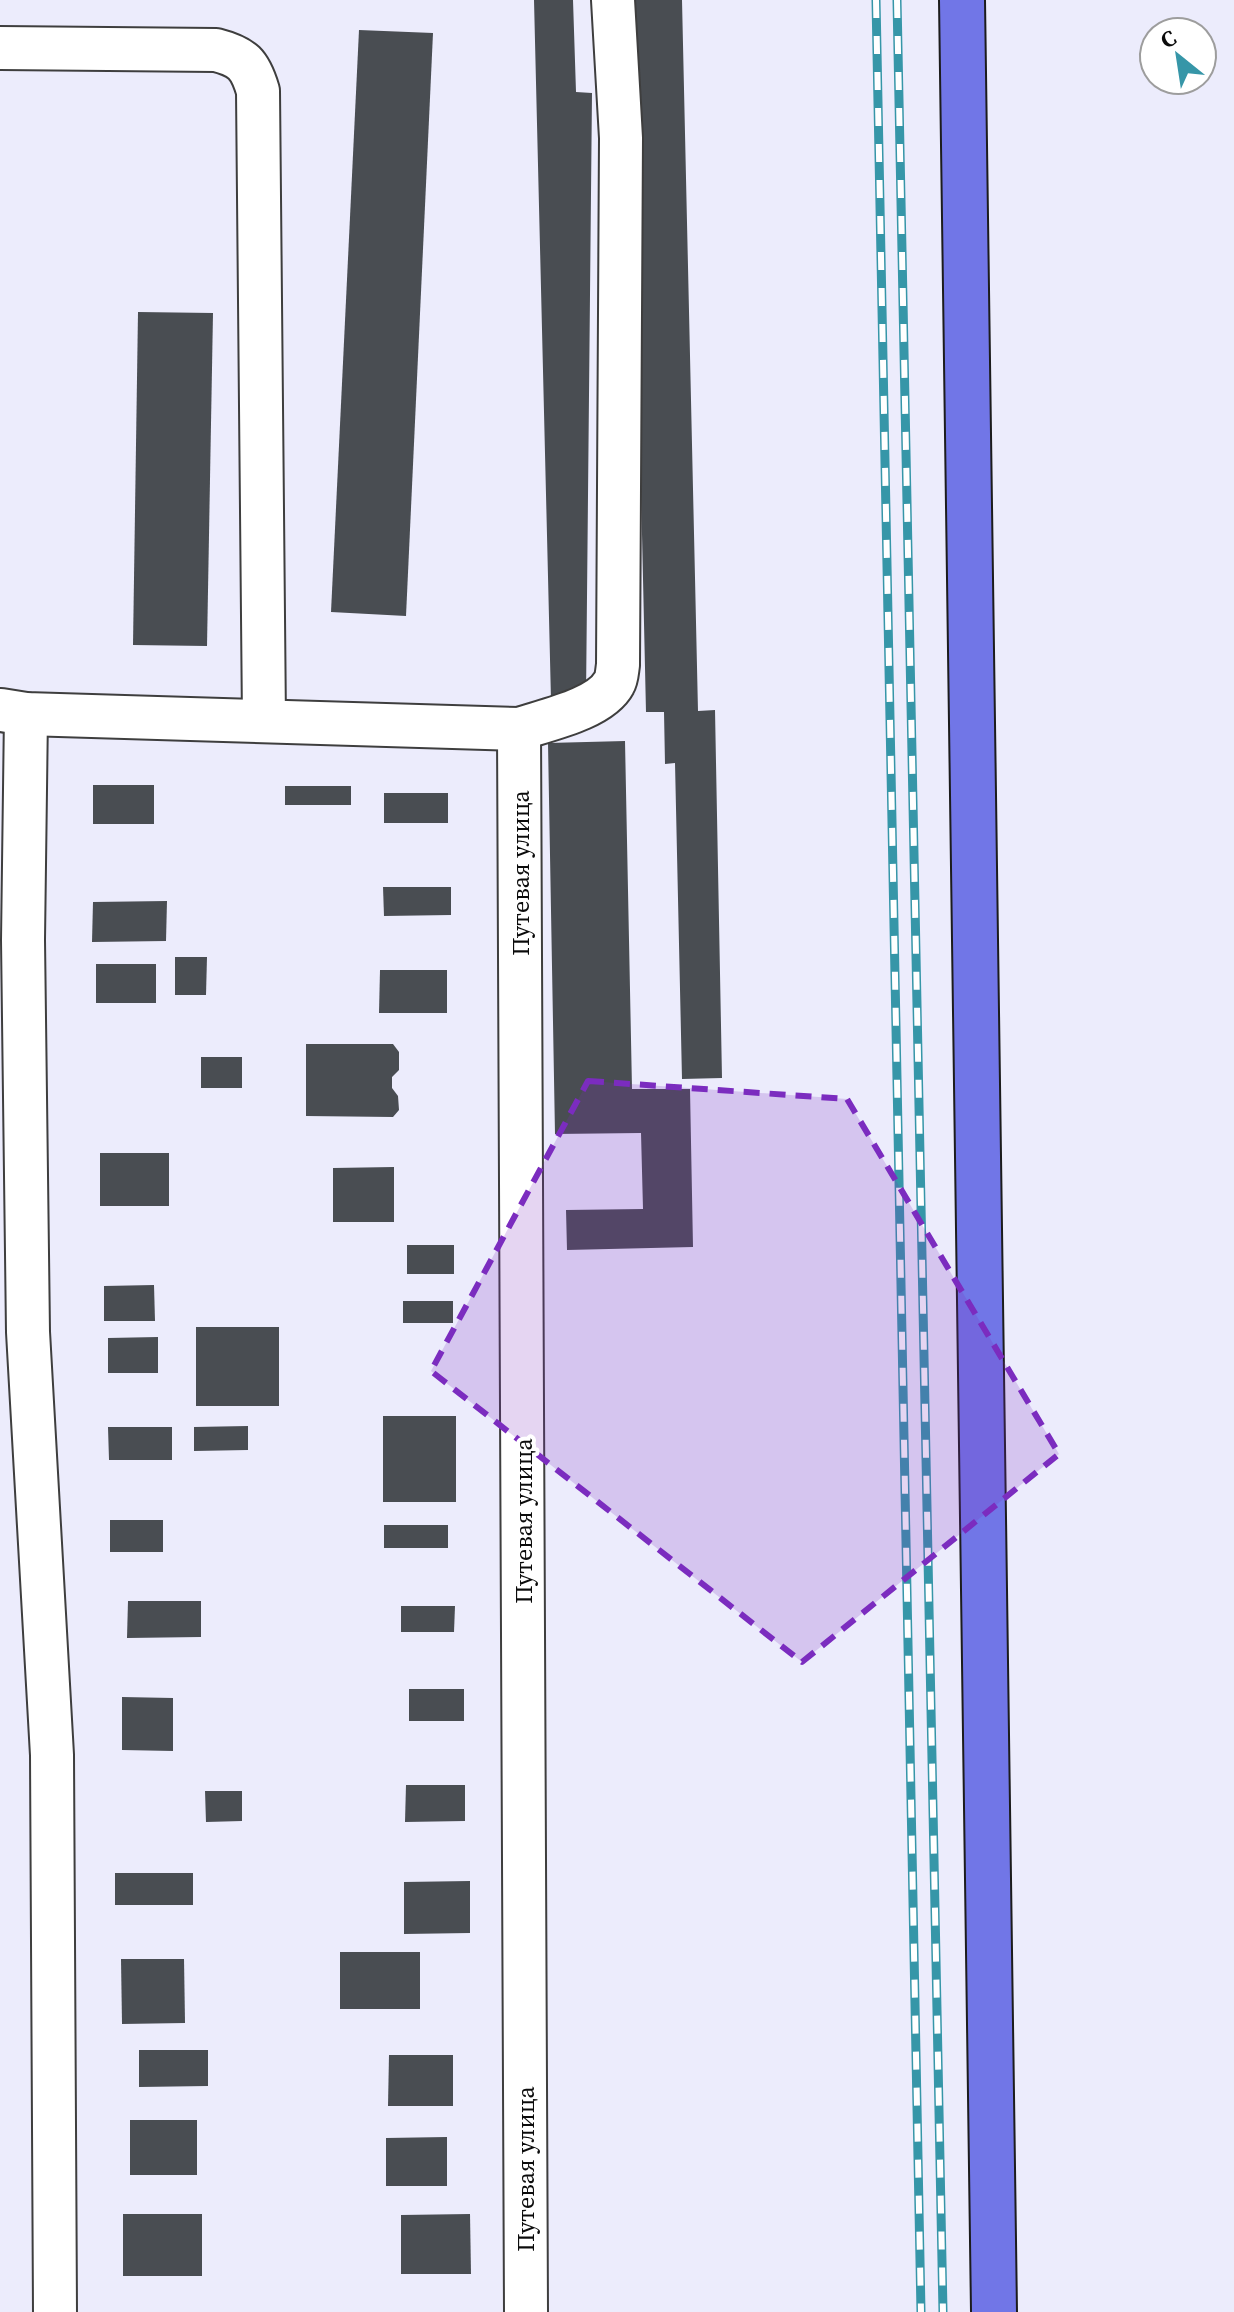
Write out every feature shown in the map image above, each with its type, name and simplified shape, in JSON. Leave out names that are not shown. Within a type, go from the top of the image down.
[{"type":"main road","points":[[962,0],[994,2312]]},
{"type":"main road","points":[[993,2261],[1006,2312]]},
{"type":"street","points":[[55,2312],[52,1755],[14,1333],[23,940],[13,712],[519,729],[590,704],[605,695],[615,682],[618,665],[621,138],[613,0]]},
{"type":"street","points":[[0,48],[216,50],[236,55],[252,70],[258,91],[264,721]]},
{"type":"street","name":"Путевая улица","points":[[519,729],[526,2312]]},
{"type":"highlighted area","points":[[588,1081],[847,1099],[1059,1454],[802,1662],[431,1371]]},
{"type":"building","points":[[534,0],[573,0],[576,92],[592,93],[586,698],[551,700]]},
{"type":"building","points":[[630,0],[682,0],[698,711],[715,710],[722,1078],[682,1079],[675,763],[665,764],[664,712],[646,712]]},
{"type":"building","points":[[359,30],[433,33],[406,616],[331,612]]},
{"type":"building","points":[[138,312],[213,313],[207,646],[133,645]]},
{"type":"building","points":[[625,741],[632,1089],[690,1089],[693,1247],[567,1250],[566,1210],[643,1209],[641,1133],[555,1134],[548,743]]},
{"type":"building","points":[[93,785],[154,785],[154,824],[93,824]]},
{"type":"building","points":[[285,786],[351,786],[351,805],[285,805]]},
{"type":"building","points":[[384,793],[448,793],[448,823],[384,823]]},
{"type":"building","points":[[383,887],[451,887],[451,915],[384,916]]},
{"type":"building","points":[[167,901],[166,941],[92,942],[93,902]]},
{"type":"building","points":[[175,957],[207,957],[206,995],[175,995]]},
{"type":"building","points":[[96,964],[156,964],[156,1003],[96,1003]]},
{"type":"building","points":[[380,970],[447,970],[447,1013],[379,1013]]},
{"type":"building","points":[[306,1044],[393,1044],[399,1052],[399,1070],[392,1077],[392,1088],[398,1096],[399,1110],[393,1117],[306,1116]]},
{"type":"building","points":[[201,1057],[242,1057],[242,1088],[201,1088]]},
{"type":"building","points":[[100,1153],[169,1153],[169,1206],[100,1206]]},
{"type":"building","points":[[394,1167],[394,1222],[333,1222],[333,1168]]},
{"type":"building","points":[[407,1245],[454,1245],[454,1274],[407,1274]]},
{"type":"building","points":[[154,1285],[155,1321],[104,1321],[104,1286]]},
{"type":"building","points":[[403,1301],[453,1301],[453,1323],[403,1323]]},
{"type":"building","points":[[196,1327],[279,1327],[279,1406],[196,1406]]},
{"type":"building","points":[[158,1337],[158,1373],[108,1373],[108,1338]]},
{"type":"building","points":[[383,1416],[456,1416],[456,1502],[383,1502]]},
{"type":"building","points":[[248,1426],[248,1450],[194,1451],[194,1427]]},
{"type":"building","points":[[108,1427],[172,1427],[172,1460],[109,1460]]},
{"type":"building","points":[[110,1520],[163,1520],[163,1552],[110,1552]]},
{"type":"building","points":[[384,1525],[448,1525],[448,1548],[384,1548]]},
{"type":"building","points":[[128,1601],[201,1601],[201,1637],[127,1638]]},
{"type":"building","points":[[401,1606],[455,1606],[454,1632],[401,1632]]},
{"type":"building","points":[[409,1689],[464,1689],[464,1721],[409,1721]]},
{"type":"building","points":[[122,1697],[173,1698],[173,1751],[122,1750]]},
{"type":"building","points":[[406,1785],[465,1785],[465,1821],[405,1822]]},
{"type":"building","points":[[205,1791],[242,1791],[242,1821],[206,1822]]},
{"type":"building","points":[[115,1873],[193,1873],[193,1905],[115,1905]]},
{"type":"building","points":[[470,1881],[470,1933],[404,1934],[404,1882]]},
{"type":"building","points":[[340,1952],[420,1952],[420,2009],[340,2009]]},
{"type":"building","points":[[121,1959],[184,1959],[185,2023],[122,2024]]},
{"type":"building","points":[[139,2050],[208,2050],[208,2086],[139,2087]]},
{"type":"building","points":[[389,2055],[453,2055],[453,2106],[388,2106]]},
{"type":"building","points":[[130,2120],[197,2120],[197,2175],[130,2175]]},
{"type":"building","points":[[447,2137],[447,2186],[386,2186],[386,2138]]},
{"type":"building","points":[[123,2214],[202,2214],[202,2276],[123,2276]]},
{"type":"building","points":[[470,2214],[471,2274],[401,2274],[401,2215]]},
{"type":"railway","points":[[876,0],[921,2312]]},
{"type":"railway","points":[[897,0],[943,2312]]}]
